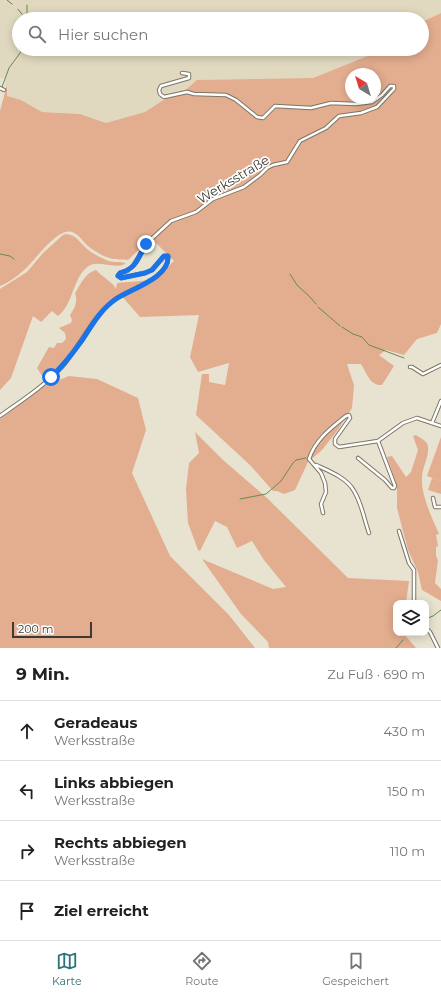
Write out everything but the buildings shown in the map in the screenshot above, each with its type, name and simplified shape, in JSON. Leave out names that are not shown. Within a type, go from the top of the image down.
[{"type":"street","name":"Werksstraße","points":[[0,416],[61,368],[108,305],[122,295],[148,283],[164,269],[169,260],[168,256],[164,256],[152,270],[145,273],[121,278],[118,276],[120,273],[127,271],[133,266],[139,259],[146,244],[171,221],[196,212],[213,199],[244,187],[273,164],[287,162],[300,141],[326,128],[339,116],[361,113],[377,107],[394,89],[394,86],[390,86],[382,95],[372,102],[356,104],[331,103],[310,108],[276,106],[263,118],[260,118],[236,100],[226,95],[194,94],[187,92],[164,97],[160,94],[159,90],[161,86],[189,78],[189,74],[182,73]]},
{"type":"street","points":[[410,367],[422,374],[441,366]]},
{"type":"street","points":[[432,423],[441,401]]},
{"type":"street","points":[[323,513],[321,504],[326,492],[325,483],[321,473],[309,459],[312,448],[322,436],[348,415],[350,418],[335,439],[335,444],[337,446],[378,441],[403,423],[412,419],[421,418],[441,426]]},
{"type":"street","points":[[358,458],[385,480],[392,488],[394,488],[395,486],[378,441]]},
{"type":"street","points":[[315,465],[333,473],[349,485],[354,491],[368,533]]},
{"type":"street","points":[[432,498],[435,507],[441,508]]},
{"type":"street","points":[[399,531],[409,563],[414,570],[414,600]]},
{"type":"street","points":[[429,631],[438,648]]},
{"type":"shaded area","points":[[0,0],[441,0],[441,13],[429,19],[429,12],[12,12],[12,56],[368,56],[313,78],[208,80],[182,93],[165,99],[145,112],[106,123],[80,114],[42,112],[21,100],[7,96],[5,78],[0,78]]},
{"type":"shaded area","points":[[441,13],[441,324],[437,333],[417,339],[404,355],[386,350],[379,355],[394,366],[382,385],[378,385],[372,381],[361,364],[347,364],[354,385],[352,408],[322,450],[308,462],[295,490],[284,494],[273,491],[251,466],[196,415],[202,374],[209,374],[209,382],[225,385],[229,363],[198,372],[190,357],[199,315],[140,317],[120,294],[105,305],[60,366],[45,380],[37,368],[49,347],[54,348],[57,343],[62,343],[66,339],[65,333],[59,328],[71,323],[72,320],[70,315],[76,302],[75,293],[84,279],[92,271],[96,270],[113,284],[116,289],[117,283],[153,280],[174,261],[151,238],[128,260],[109,258],[101,255],[88,246],[77,234],[66,232],[46,246],[28,267],[9,282],[0,286],[0,111],[7,85],[7,96],[21,100],[42,112],[80,114],[106,123],[145,112],[165,99],[182,93],[197,80],[313,78],[368,56],[429,56],[429,19]]},
{"type":"shaded area","points":[[66,234],[75,237],[88,250],[98,256],[108,261],[123,262],[125,264],[115,266],[100,264],[90,265],[81,273],[67,306],[58,316],[52,311],[41,322],[33,316],[11,378],[0,390],[0,289],[27,272],[43,253]]},
{"type":"shaded area","points":[[69,376],[97,379],[138,398],[146,430],[132,473],[170,556],[229,615],[255,648],[0,648],[0,419],[44,386]]},
{"type":"shaded area","points":[[195,432],[223,460],[266,497],[348,578],[409,581],[406,600],[393,600],[393,636],[406,636],[416,648],[269,648],[268,642],[241,614],[202,559],[273,589],[286,587],[264,560],[252,541],[237,548],[227,527],[215,521],[200,551],[198,550],[188,523],[186,489],[189,463],[199,453]]},
{"type":"shaded area","points":[[416,435],[428,445],[422,474],[422,485],[423,492],[439,534],[436,535],[438,546],[436,547],[436,556],[438,560],[435,583],[441,589],[441,601],[422,590],[418,572],[408,550],[397,508],[397,486],[387,457],[392,456],[406,477],[411,472],[418,450],[413,436]]},
{"type":"shaded area","points":[[441,437],[441,481],[427,476]]},
{"type":"shaded area","points":[[432,478],[441,481],[441,494],[428,490]]},
{"type":"waterway","points":[[27,5],[27,12]]},
{"type":"waterway","points":[[2,87],[9,68],[18,56]]},
{"type":"waterway","points":[[0,254],[10,256],[14,259]]},
{"type":"waterway","points":[[290,274],[297,285],[316,304]]},
{"type":"waterway","points":[[318,307],[340,326]]},
{"type":"waterway","points":[[342,327],[353,334],[362,337],[369,345],[404,358]]},
{"type":"waterway","points":[[240,499],[266,494],[281,481],[296,460],[306,458]]},
{"type":"waterway","points":[[429,618],[441,610]]},
{"type":"waterway","points":[[396,648],[403,640]]},
{"type":"railway","points":[[7,0],[20,12]]},
{"type":"route","points":[[51,377],[61,368],[102,311],[108,305],[122,295],[148,283],[164,269],[169,260],[168,256],[164,256],[152,270],[145,273],[121,278],[118,276],[120,273],[127,271],[133,266],[139,259],[146,244]]}]
